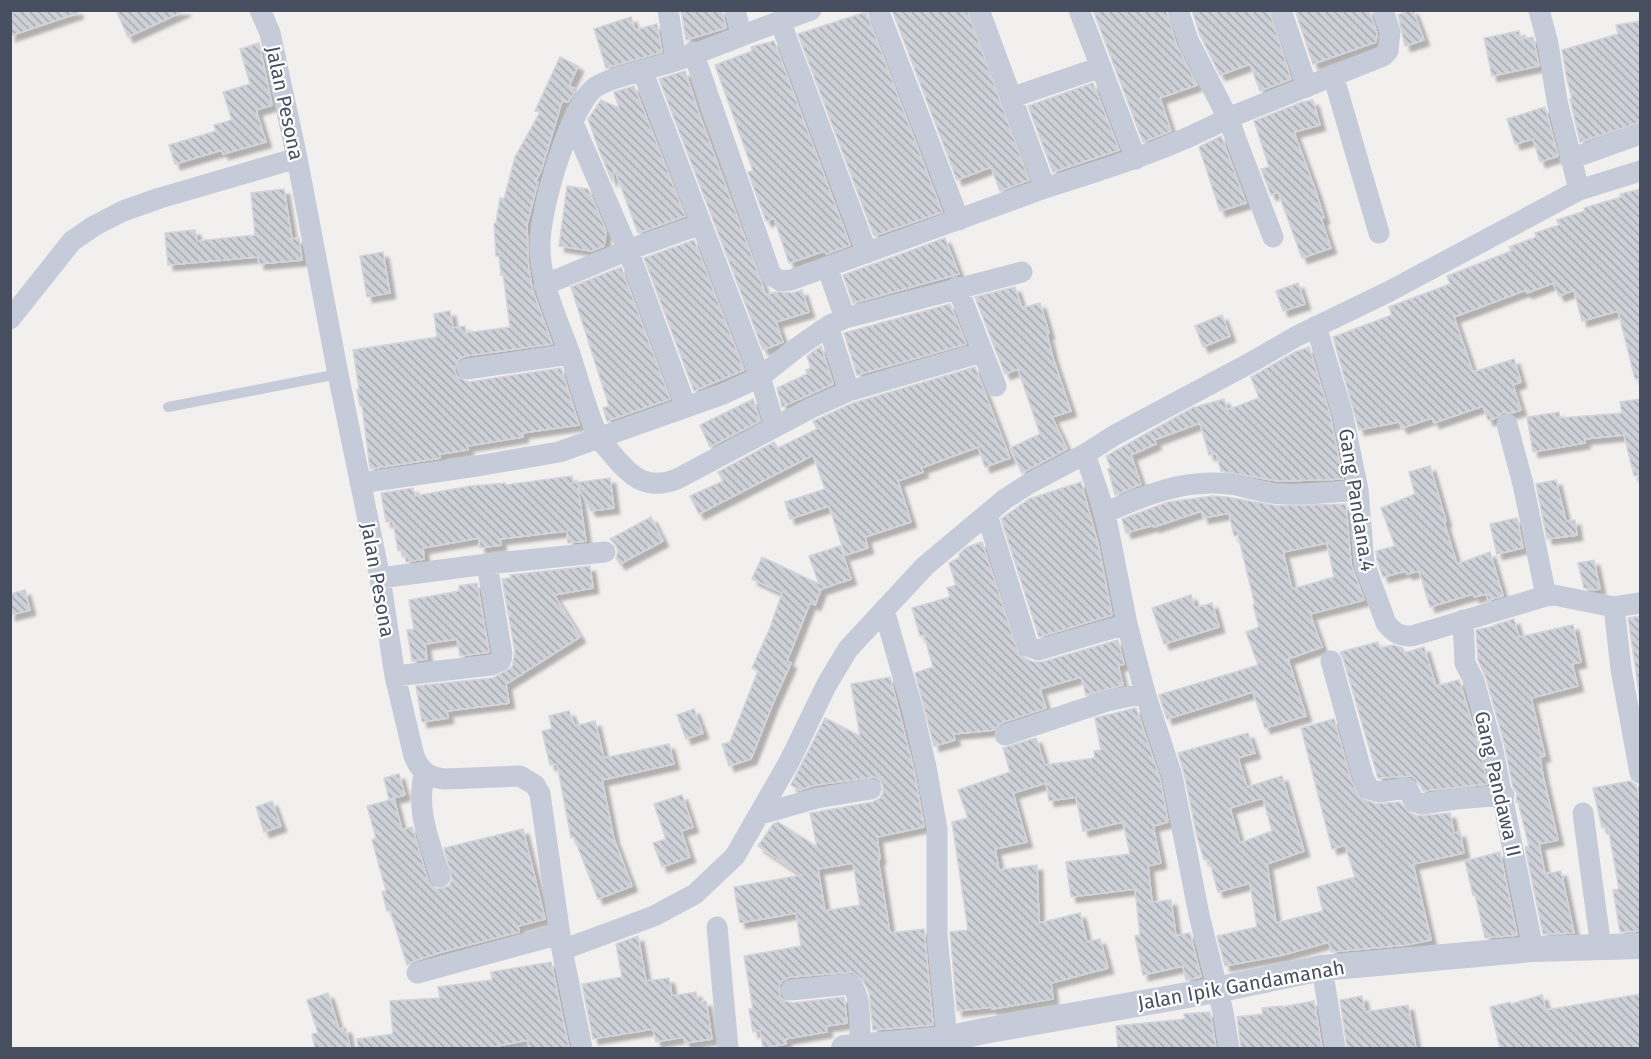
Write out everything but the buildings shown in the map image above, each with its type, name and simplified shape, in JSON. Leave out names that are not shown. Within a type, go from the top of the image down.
[{"type":"street","name":"Jalan Pesona","points":[[260,10],[270,33],[297,158],[380,578],[395,676],[414,756],[424,773]]},
{"type":"street","points":[[668,10],[684,56],[771,274],[781,281],[791,280],[1046,188],[1136,159],[1197,135],[1228,118],[1383,56],[1388,51],[1390,32],[1383,10]]},
{"type":"street","points":[[735,10],[741,35]]},
{"type":"street","points":[[811,10],[596,86],[585,97],[550,182],[540,244],[544,285],[599,438],[624,469],[635,477],[648,483],[664,484],[811,408],[849,391],[982,352]]},
{"type":"street","points":[[878,10],[959,220]]},
{"type":"street","points":[[979,10],[1046,188]]},
{"type":"street","points":[[1079,10],[1136,159]]},
{"type":"street","points":[[1178,10],[1188,39],[1228,118],[1273,237]]},
{"type":"street","points":[[1281,10],[1307,87]]},
{"type":"street","points":[[1539,10],[1574,173]]},
{"type":"street","points":[[780,21],[867,253]]},
{"type":"street","points":[[1013,97],[1101,67]]},
{"type":"street","points":[[642,70],[760,377],[775,428]]},
{"type":"street","points":[[1333,75],[1378,233]]},
{"type":"street","points":[[573,123],[628,250],[686,406]]},
{"type":"street","points":[[417,973],[561,942],[654,916],[695,894],[735,856],[789,762],[839,662],[848,649],[925,566],[993,508],[1022,488],[1115,435],[1316,326],[1380,296],[1574,173],[1641,134]]},
{"type":"street","points":[[10,319],[72,241],[94,226],[123,211],[160,198],[297,158]]},
{"type":"street","points":[[1574,173],[1641,171]]},
{"type":"street","points":[[544,285],[628,250],[701,224]]},
{"type":"street","points":[[827,267],[849,391]]},
{"type":"street","points":[[360,483],[558,452],[723,394],[760,377],[795,349],[836,322],[1022,272]]},
{"type":"street","points":[[957,288],[996,386]]},
{"type":"street","name":"Gang Pandana.4","points":[[1316,326],[1342,412],[1358,490],[1364,563],[1386,623],[1392,632],[1400,636],[1412,636],[1554,595],[1614,607],[1641,603]]},
{"type":"street","points":[[467,369],[570,354]]},
{"type":"street","points":[[1507,424],[1523,484],[1546,596]]},
{"type":"street","points":[[1085,454],[1105,513],[1127,624],[1145,693],[1172,776],[1181,829],[1216,990],[1223,1012],[1229,1048]]},
{"type":"street","points":[[1105,513],[1141,496],[1188,485],[1226,484],[1285,494],[1358,490]]},
{"type":"street","points":[[987,515],[1028,646],[1038,650],[1127,624]]},
{"type":"street","points":[[380,578],[605,552]]},
{"type":"street","points":[[395,676],[491,666],[501,660],[502,654],[487,564]]},
{"type":"street","points":[[1614,607],[1621,669],[1641,773]]},
{"type":"street","points":[[884,610],[915,722],[928,776],[937,829],[937,935],[947,1039]]},
{"type":"street","name":"Gang Pandawa II","points":[[1463,620],[1465,663],[1474,681],[1504,795],[1533,949]]},
{"type":"street","points":[[1331,661],[1363,777],[1369,789],[1379,792],[1407,788],[1414,801],[1421,804],[1504,795]]},
{"type":"street","points":[[1005,735],[1107,701],[1145,693]]},
{"type":"street","points":[[440,877],[420,806],[424,773],[434,778],[444,779],[520,776],[535,785],[540,794],[561,942],[582,1048]]},
{"type":"street","points":[[760,814],[817,798],[870,789]]},
{"type":"street","points":[[1583,813],[1601,948]]},
{"type":"street","points":[[717,927],[728,1048]]},
{"type":"street","name":"Jalan Ipik Gandamanah","points":[[852,1048],[947,1039],[985,1040],[1322,968],[1533,949],[1641,946]]},
{"type":"street","points":[[1322,968],[1335,1048]]},
{"type":"street","points":[[791,990],[849,984],[853,986],[858,994],[852,1048]]},
{"type":"lane","points":[[168,407],[338,374]]}]
